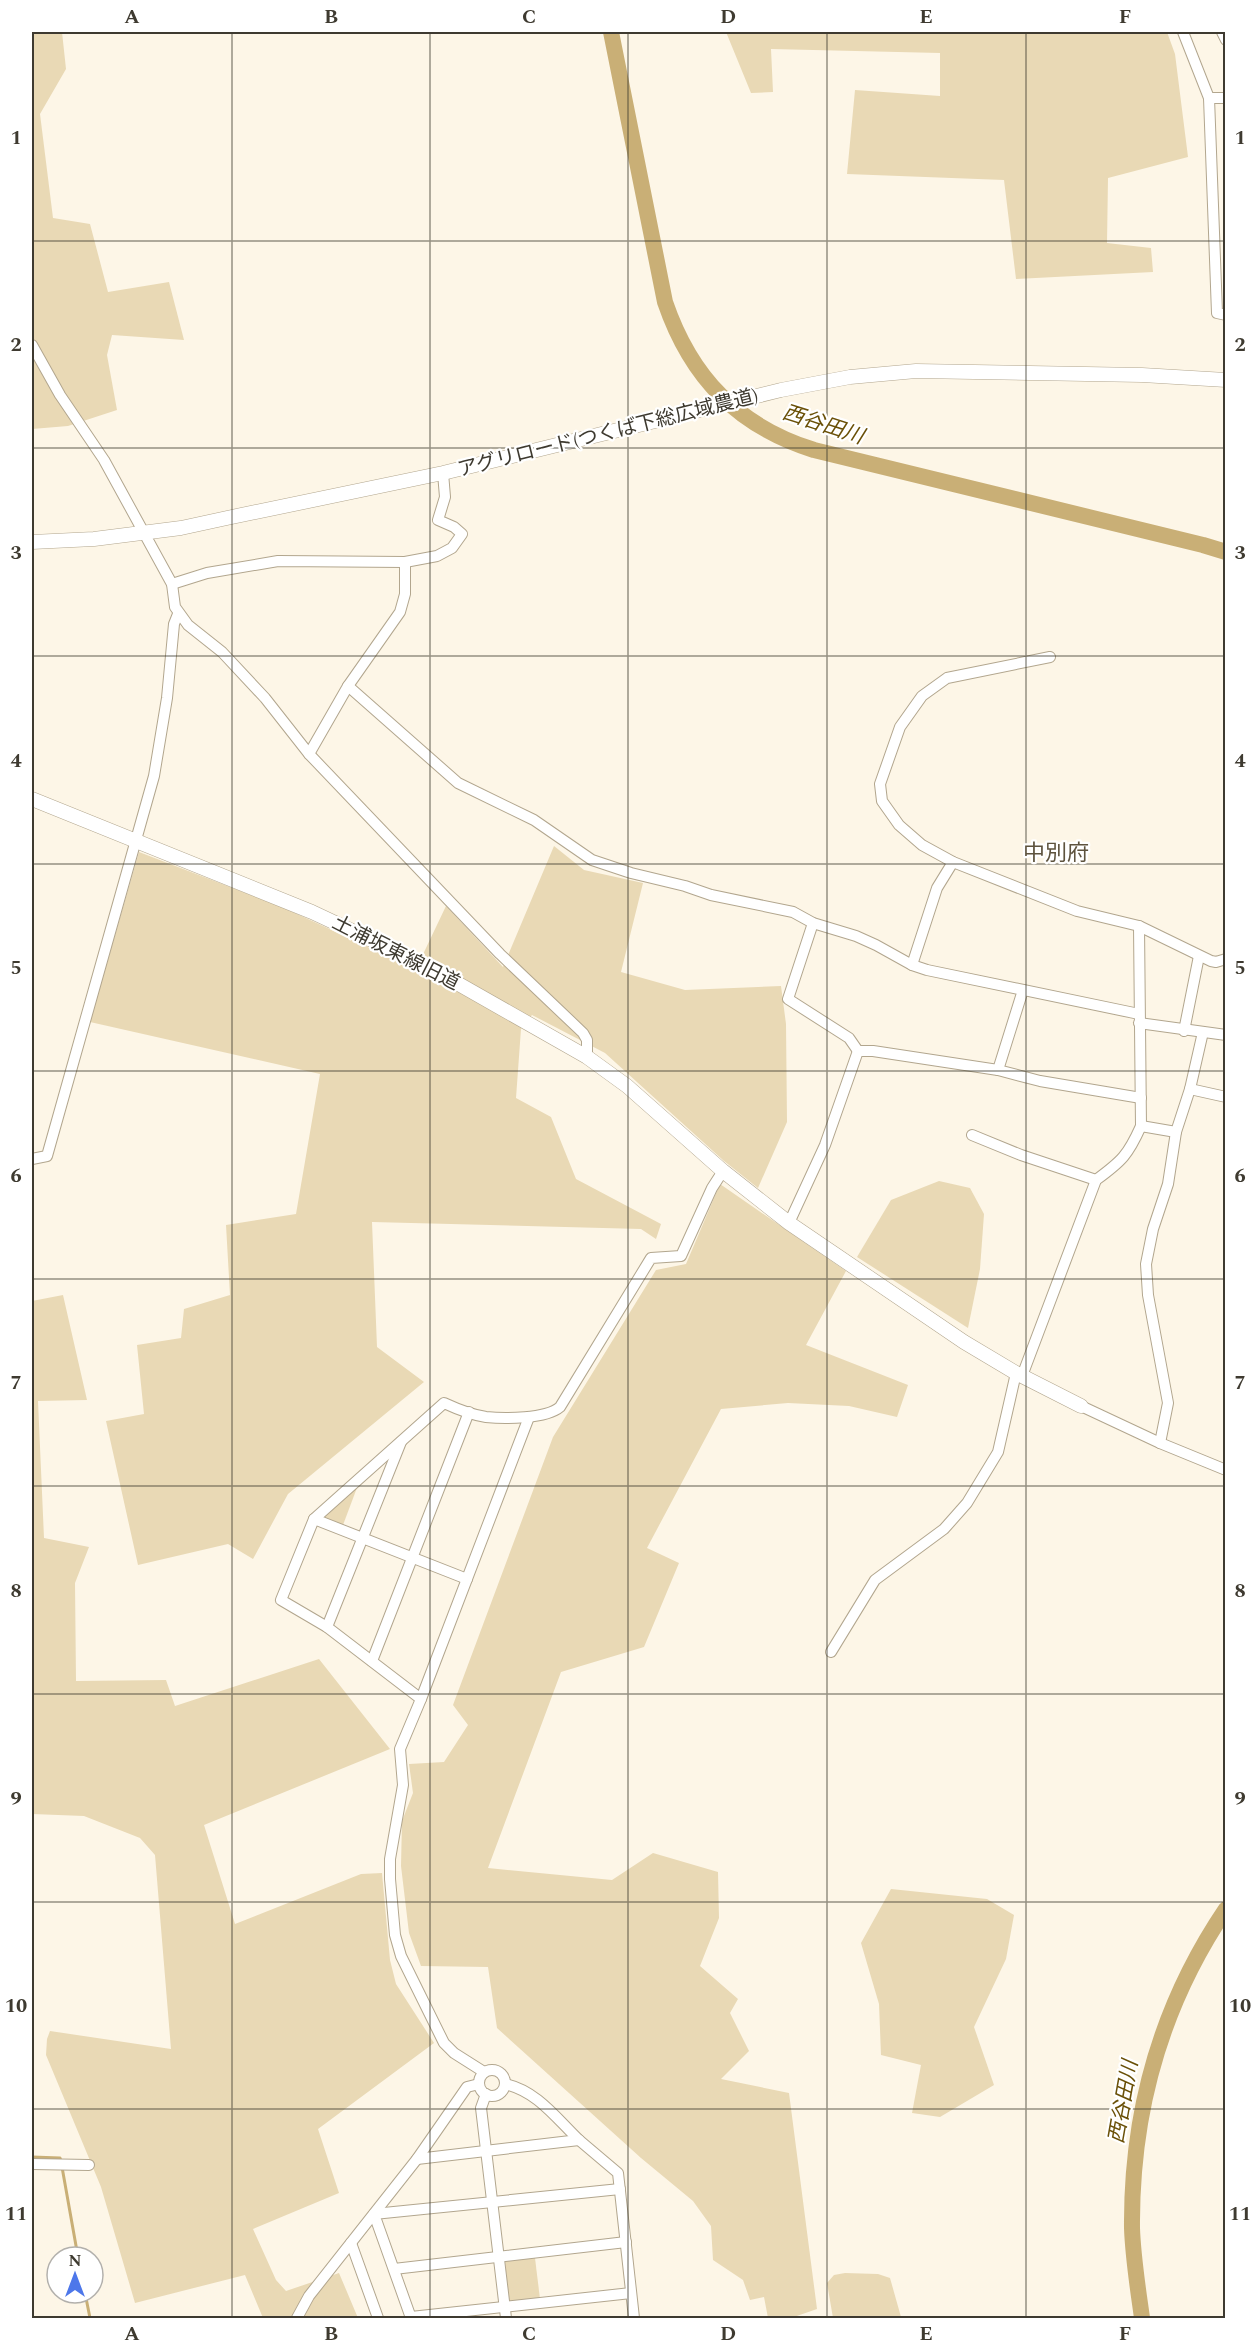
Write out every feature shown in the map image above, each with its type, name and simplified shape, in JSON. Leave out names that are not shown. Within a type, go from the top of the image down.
[{"type":"street","points":[[1183,32],[1209,98],[1217,313],[1226,315]]},
{"type":"street","points":[[1222,32],[1226,40]]},
{"type":"street","points":[[1209,98],[1226,98]]},
{"type":"street","points":[[32,345],[60,395],[104,460],[172,584],[178,614],[222,652],[258,690],[309,754],[500,954],[583,1033],[587,1040],[587,1058]]},
{"type":"street","name":"アグリロード(つくば下総広域農道)","points":[[32,542],[59,542],[144,533],[216,521],[443,473],[743,400],[850,377],[916,371],[1142,375],[1226,380]]},
{"type":"street","points":[[172,584],[207,573],[278,561],[405,562],[437,556],[452,548],[462,534],[454,527],[438,520],[445,497],[443,473]]},
{"type":"street","points":[[309,754],[348,686],[400,612],[405,594],[405,562]]},
{"type":"street","points":[[32,1159],[47,1156],[154,776],[167,698],[174,624],[178,614]]},
{"type":"street","points":[[1050,657],[947,678],[922,696],[900,727],[880,784],[882,801],[900,825],[915,838],[953,862],[1077,911],[1139,926],[1199,956],[1216,962],[1226,959]]},
{"type":"street","points":[[348,686],[458,783],[534,820],[592,860],[711,895],[793,912],[813,923],[856,936],[912,964],[942,974],[1023,990],[1184,1031],[1226,1035]]},
{"type":"street","name":"土浦坂東線旧道","points":[[32,799],[312,912],[427,966],[587,1058],[643,1099],[723,1171],[789,1223],[935,1323],[1019,1374],[1081,1406]]},
{"type":"street","points":[[912,964],[937,888],[953,862]]},
{"type":"street","points":[[813,923],[788,999],[849,1038],[858,1051]]},
{"type":"street","points":[[831,1652],[875,1580],[944,1529],[967,1503],[998,1452],[1019,1374],[1096,1180],[1122,1161],[1131,1149],[1141,1125],[1139,926]]},
{"type":"street","points":[[1184,1031],[1199,956]]},
{"type":"street","points":[[998,1070],[1023,990]]},
{"type":"street","points":[[1160,1443],[1168,1403],[1148,1295],[1146,1264],[1153,1229],[1168,1184],[1176,1132],[1190,1089],[1203,1032]]},
{"type":"street","points":[[858,1051],[873,1051],[998,1070],[1040,1082],[1141,1098]]},
{"type":"street","points":[[789,1223],[825,1145],[858,1051]]},
{"type":"street","points":[[1190,1089],[1226,1097]]},
{"type":"street","points":[[1141,1125],[1176,1132]]},
{"type":"street","points":[[972,1135],[1021,1155],[1096,1180]]},
{"type":"street","points":[[421,1699],[327,1627],[281,1600],[314,1519],[444,1403],[484,1417],[529,1417],[555,1412],[651,1258],[681,1256],[712,1188],[723,1171]]},
{"type":"street","points":[[1081,1406],[1160,1443],[1226,1470]]},
{"type":"street","points":[[372,1661],[469,1412]]},
{"type":"street","points":[[486,2094],[498,2094],[505,2084],[503,2075],[496,2070],[484,2072],[454,2054],[444,2043],[400,1956],[395,1935],[390,1858],[403,1785],[400,1749],[529,1417]]},
{"type":"street","points":[[327,1627],[402,1439]]},
{"type":"street","points":[[314,1519],[467,1579]]},
{"type":"street","points":[[479,2084],[484,2072]]},
{"type":"street","points":[[479,2084],[486,2094]]},
{"type":"street","points":[[297,2319],[309,2296],[417,2159],[467,2087],[479,2084]]},
{"type":"street","points":[[505,2084],[517,2086],[532,2094],[618,2174],[634,2319]]},
{"type":"street","points":[[486,2094],[480,2108],[506,2319]]},
{"type":"street","points":[[417,2159],[579,2140]]},
{"type":"street","points":[[32,2164],[89,2165]]},
{"type":"street","points":[[374,2214],[620,2189]]},
{"type":"street","points":[[374,2214],[411,2318],[631,2293]]},
{"type":"street","points":[[394,2269],[626,2242]]},
{"type":"street","points":[[351,2243],[378,2319]]},
{"type":"shaded area","points":[[32,32],[62,32],[66,69],[40,114],[53,218],[90,224],[108,292],[169,282],[184,340],[112,335],[107,355],[117,410],[68,426],[32,429]]},
{"type":"shaded area","points":[[726,32],[1167,32],[1175,54],[1188,157],[1108,178],[1107,243],[1151,248],[1153,272],[1016,279],[1004,180],[847,174],[855,90],[940,96],[940,53],[771,49],[773,92],[751,93]]},
{"type":"shaded area","points":[[554,846],[584,870],[643,883],[621,972],[685,990],[781,986],[786,1024],[787,1122],[758,1188],[724,1161],[605,1053],[532,1015],[521,1029],[516,1098],[551,1117],[576,1179],[661,1224],[656,1239],[641,1229],[372,1222],[377,1347],[424,1382],[288,1494],[253,1559],[228,1544],[138,1565],[106,1421],[144,1414],[137,1345],[181,1338],[184,1309],[230,1295],[226,1225],[296,1214],[320,1074],[90,1022],[139,852],[282,907],[416,969],[446,906],[503,967]]},
{"type":"shaded area","points":[[939,1181],[970,1188],[984,1214],[980,1269],[968,1328],[857,1257],[891,1200]]},
{"type":"shaded area","points":[[720,1184],[846,1271],[806,1345],[908,1385],[897,1417],[849,1406],[788,1403],[721,1409],[647,1548],[679,1563],[644,1647],[561,1672],[488,1868],[612,1880],[653,1853],[718,1872],[719,1918],[700,1966],[738,1999],[730,2013],[749,2051],[721,2079],[789,2093],[817,2309],[791,2318],[768,2318],[764,2297],[750,2300],[743,2280],[713,2260],[711,2226],[693,2201],[641,2158],[497,2028],[488,1967],[421,1966],[409,1933],[401,1866],[402,1821],[413,1793],[409,1764],[444,1762],[468,1725],[453,1705],[553,1437],[656,1270],[686,1264]]},
{"type":"shaded area","points":[[63,1295],[87,1400],[38,1401],[44,1538],[89,1547],[75,1583],[76,1681],[166,1680],[175,1706],[319,1659],[390,1749],[204,1825],[235,1924],[361,1874],[382,1873],[390,1960],[396,1984],[434,2043],[318,2129],[339,2193],[253,2229],[276,2280],[286,2291],[339,2273],[358,2318],[263,2318],[245,2275],[135,2303],[101,2187],[46,2055],[50,2031],[171,2049],[155,1855],[140,1838],[84,1816],[32,1814],[32,1301]]},
{"type":"shaded area","points":[[358,1485],[343,1525],[322,1517]]},
{"type":"shaded area","points":[[891,1889],[987,1899],[1014,1915],[1006,1959],[974,2027],[994,2085],[940,2117],[912,2113],[921,2065],[881,2055],[879,2004],[861,1943]]},
{"type":"shaded area","points":[[535,2258],[540,2299],[509,2302],[505,2261]]},
{"type":"shaded area","points":[[878,2274],[890,2278],[901,2317],[906,2318],[833,2318],[827,2283],[834,2275]]},
{"type":"waterway","name":"西谷田川","points":[[611,32],[665,302],[689,354],[721,396],[740,413],[787,440],[814,450],[1226,552]]},
{"type":"waterway","name":"西谷田川","points":[[1142,2318],[1132,2228],[1133,2185],[1144,2102],[1167,2022],[1203,1946],[1226,1909]]},
{"type":"waterway","points":[[32,2157],[60,2158],[61,2161]]},
{"type":"waterway","points":[[62,2167],[76,2245]]},
{"type":"waterway","points":[[87,2305],[90,2318]]},
{"type":"district","name":"中別府","points":[[1056,853]]}]
